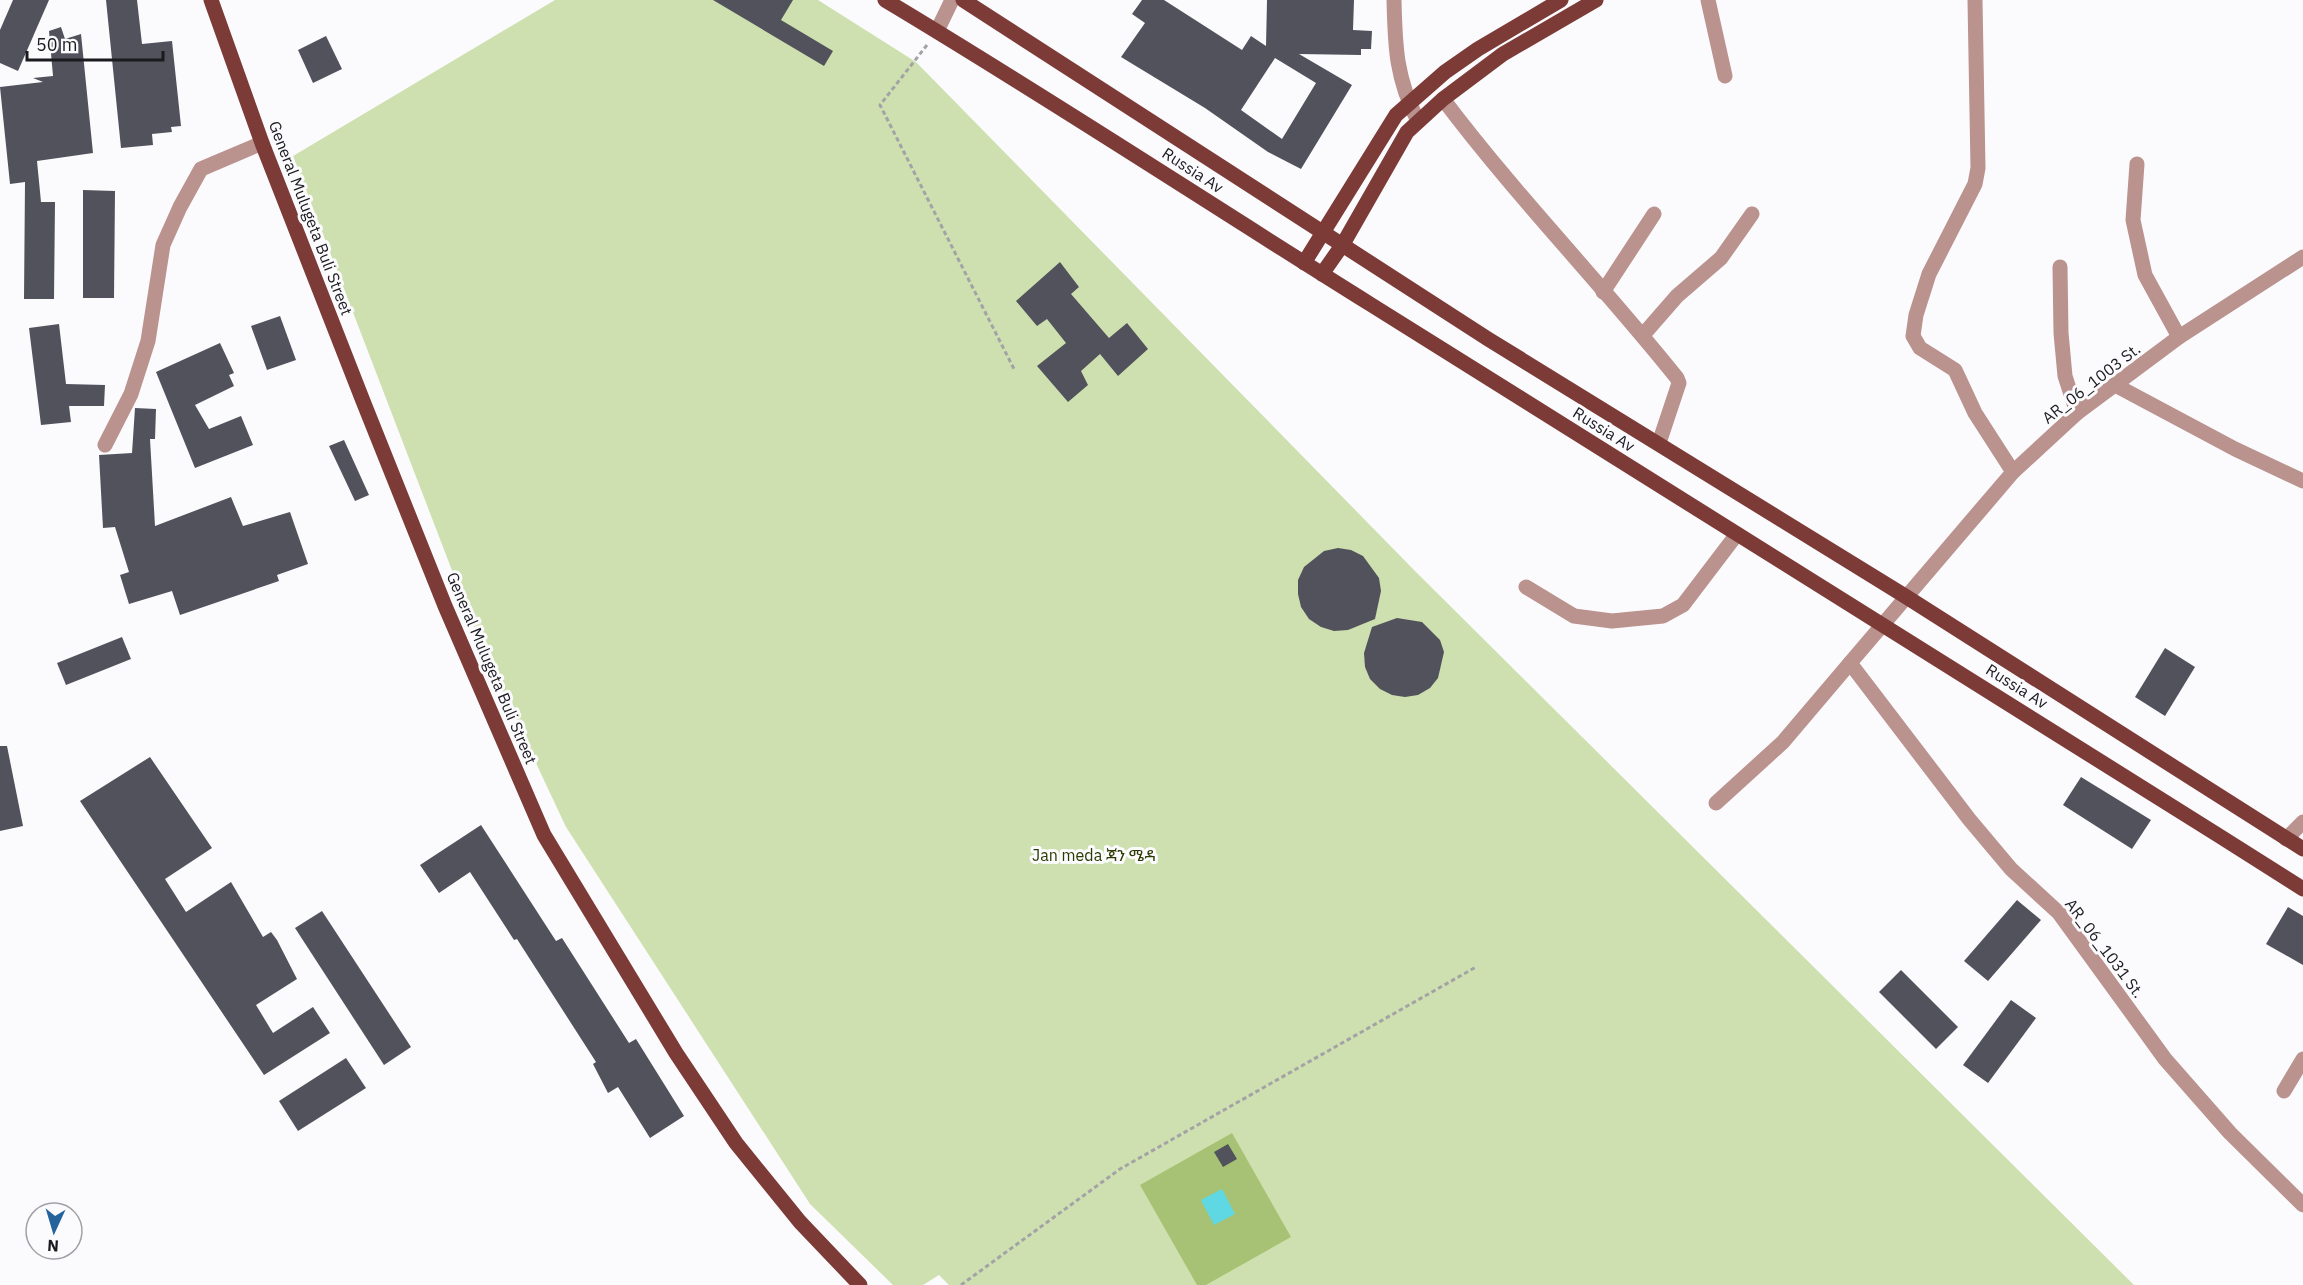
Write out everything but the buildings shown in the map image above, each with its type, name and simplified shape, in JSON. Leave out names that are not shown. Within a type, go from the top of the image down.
[{"type":"main road","name":"General Mulugeta Buli Street","points":[[211,0],[262,143],[445,606],[544,835],[676,1053],[736,1143],[800,1222],[861,1285]]},
{"type":"main road","name":"Russia Av","points":[[885,0],[1095,128],[1322,274],[1737,534],[1886,624],[2303,889]]},
{"type":"main road","name":"Russia Av","points":[[963,0],[1488,339],[1905,596],[2303,849]]},
{"type":"main road","points":[[1305,263],[1396,115],[1445,72],[1478,49],[1561,0]]},
{"type":"main road","points":[[1322,274],[1343,244],[1407,132],[1418,121],[1443,99],[1503,54],[1596,0]]},
{"type":"street","points":[[937,31],[952,0]]},
{"type":"street","points":[[1394,0],[1396,63],[1408,103],[1418,121]]},
{"type":"street","points":[[1708,0],[1725,76]]},
{"type":"street","points":[[1975,0],[1978,168],[1975,184],[1929,274],[1916,315],[1913,336],[1920,348],[1955,370],[1975,413],[2013,472]]},
{"type":"street","points":[[1443,99],[1482,151],[1643,335],[1679,383],[1659,443]]},
{"type":"street","points":[[105,445],[131,394],[148,341],[164,245],[180,207],[201,169],[262,143]]},
{"type":"street","points":[[2137,164],[2133,220],[2145,275],[2179,337]]},
{"type":"street","points":[[1603,292],[1654,214]]},
{"type":"street","points":[[1643,335],[1677,296],[1722,258],[1752,214]]},
{"type":"street","name":"AR_06_1003 St.","points":[[1886,624],[1905,596],[2013,472],[2077,412],[2179,337],[2303,257]]},
{"type":"street","points":[[2060,267],[2061,333],[2065,376],[2077,412]]},
{"type":"street","points":[[2115,385],[2235,449],[2303,481]]},
{"type":"street","points":[[1526,588],[1574,616],[1612,621],[1663,616],[1683,606],[1737,534]]},
{"type":"street","points":[[1716,802],[1783,742],[1886,624]]},
{"type":"street","name":"AR_06_1031 St.","points":[[1850,663],[1969,819],[2011,869],[2059,913],[2165,1059],[2230,1133],[2303,1205]]},
{"type":"street","points":[[2286,839],[2303,822]]},
{"type":"street","points":[[2284,1091],[2303,1059]]},
{"type":"path","points":[[937,31],[916,62],[880,105],[1014,369]]},
{"type":"path","points":[[962,1285],[1120,1169],[1476,967]]},
{"type":"green space","name":"Jan meda ጃን ሜዳ","points":[[555,0],[818,0],[916,62],[1416,572],[2134,1285],[949,1285],[939,1275],[923,1285],[893,1285],[810,1204],[566,827],[481,646],[293,156]]},
{"type":"green space","points":[[1232,1133],[1291,1237],[1206,1285],[1197,1285],[1140,1185]]},
{"type":"water","points":[[1222,1189],[1235,1214],[1214,1225],[1201,1200]]}]
